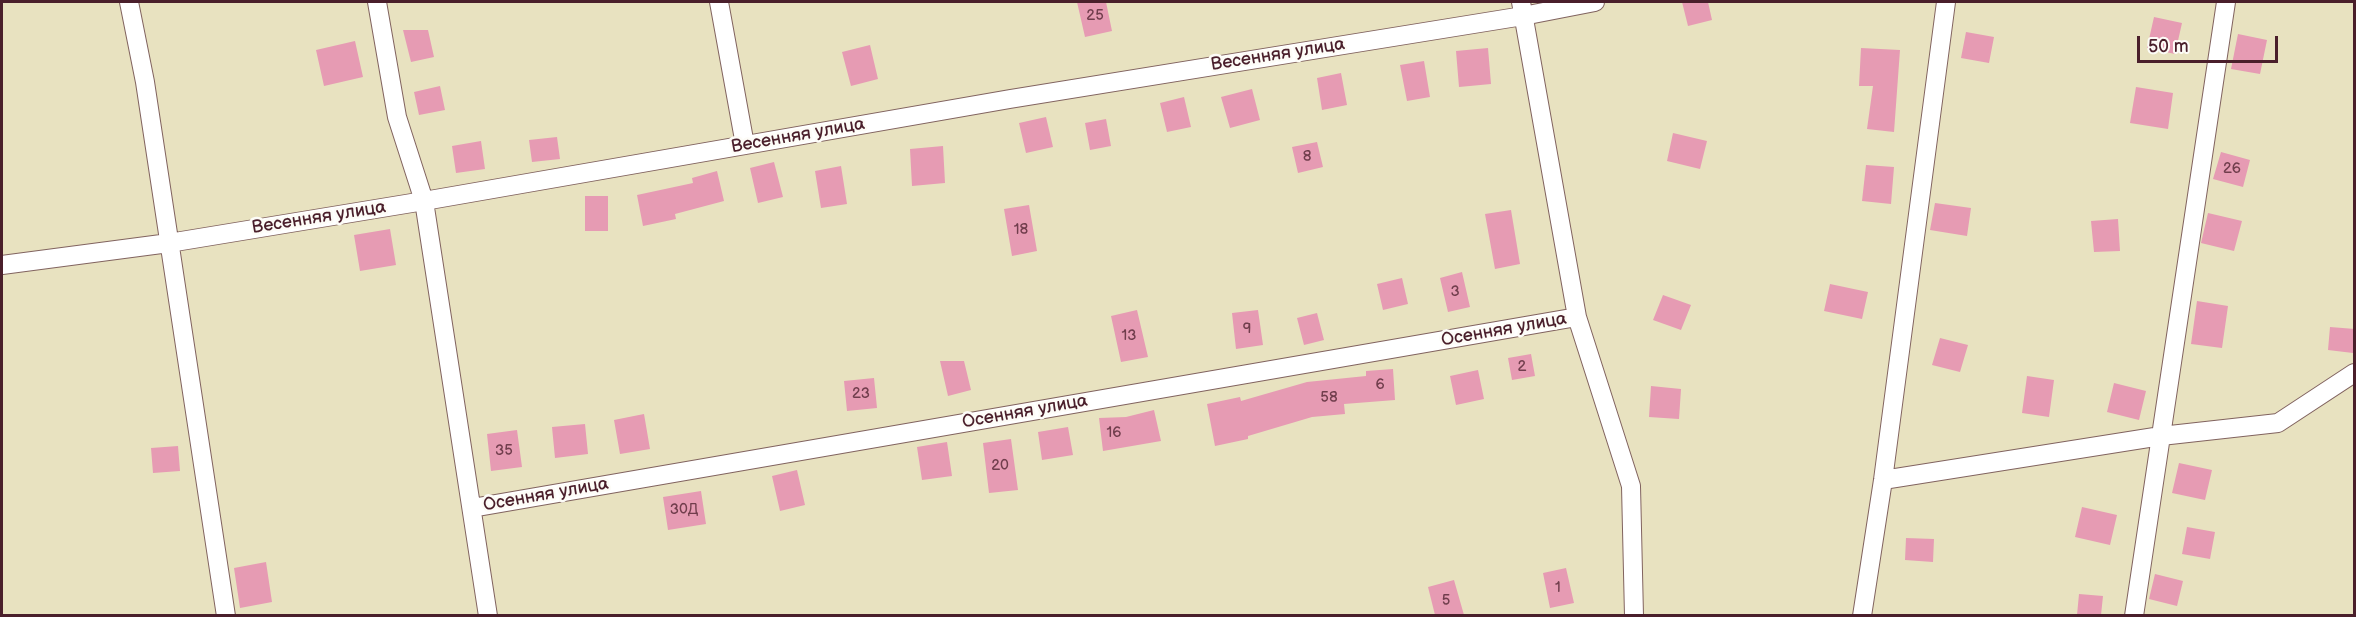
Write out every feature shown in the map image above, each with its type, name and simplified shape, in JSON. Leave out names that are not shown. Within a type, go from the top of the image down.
[{"type":"street","points":[[129,2],[145,82],[226,615]]},
{"type":"street","points":[[377,2],[397,117],[424,201],[488,615]]},
{"type":"street","points":[[719,2],[745,145]]},
{"type":"street","name":"Весенняя улица","points":[[2,265],[169,243],[424,201],[1522,9],[1594,2]]},
{"type":"street","points":[[1862,615],[1946,2]]},
{"type":"street","points":[[2134,615],[2226,2]]},
{"type":"street","points":[[1522,9],[1577,317],[1631,486],[1634,615]]},
{"type":"street","name":"Осенняя улица","points":[[472,508],[1577,317]]},
{"type":"street","points":[[1882,480],[2161,436],[2278,423],[2355,372]]},
{"type":"building","points":[[1077,2],[1106,2],[1112,31],[1085,37]]},
{"type":"building","points":[[1682,2],[1708,2],[1712,20],[1688,26]]},
{"type":"building","points":[[2154,17],[2182,23],[2175,54],[2147,48]]},
{"type":"building","points":[[403,30],[428,30],[434,57],[411,62]]},
{"type":"building","points":[[1966,32],[1994,37],[1989,63],[1961,58]]},
{"type":"building","points":[[2238,34],[2267,40],[2260,74],[2231,69]]},
{"type":"building","points":[[355,41],[363,77],[324,86],[316,50]]},
{"type":"building","points":[[870,45],[878,79],[851,86],[842,52]]},
{"type":"building","points":[[1488,48],[1491,84],[1459,87],[1456,51]]},
{"type":"building","points":[[1861,48],[1900,50],[1894,132],[1867,129],[1873,86],[1859,86]]},
{"type":"building","points":[[1424,61],[1430,97],[1407,101],[1400,65]]},
{"type":"building","points":[[1341,73],[1347,105],[1322,110],[1317,78]]},
{"type":"building","points":[[440,86],[445,110],[419,115],[414,92]]},
{"type":"building","points":[[2136,87],[2173,93],[2168,129],[2130,123]]},
{"type":"building","points":[[1252,89],[1260,120],[1230,128],[1221,97]]},
{"type":"building","points":[[1184,97],[1191,127],[1167,132],[1160,103]]},
{"type":"building","points":[[1046,117],[1053,147],[1026,153],[1019,123]]},
{"type":"building","points":[[1106,119],[1111,146],[1090,150],[1085,123]]},
{"type":"building","points":[[1673,133],[1707,141],[1700,169],[1667,161]]},
{"type":"building","points":[[557,137],[560,159],[532,162],[529,140]]},
{"type":"building","points":[[481,141],[485,169],[456,173],[452,146]]},
{"type":"building","points":[[1317,142],[1323,167],[1298,173],[1292,147]]},
{"type":"building","points":[[943,146],[945,183],[912,186],[910,149]]},
{"type":"building","points":[[2221,152],[2250,160],[2243,187],[2213,179]]},
{"type":"building","points":[[774,162],[783,197],[758,203],[750,168]]},
{"type":"building","points":[[1866,165],[1894,167],[1891,204],[1862,201]]},
{"type":"building","points":[[841,166],[847,204],[821,208],[815,171]]},
{"type":"building","points":[[717,171],[724,201],[675,214],[676,219],[643,226],[637,195],[693,183],[692,178]]},
{"type":"building","points":[[585,196],[608,196],[608,231],[585,231]]},
{"type":"building","points":[[1935,203],[1971,208],[1967,236],[1930,230]]},
{"type":"building","points":[[1029,205],[1037,251],[1012,256],[1004,209]]},
{"type":"building","points":[[1511,210],[1520,264],[1495,269],[1485,214]]},
{"type":"building","points":[[2208,213],[2242,221],[2234,251],[2201,243]]},
{"type":"building","points":[[2118,219],[2120,251],[2094,252],[2091,221]]},
{"type":"building","points":[[390,229],[396,265],[360,271],[354,235]]},
{"type":"building","points":[[1462,272],[1470,307],[1448,312],[1440,278]]},
{"type":"building","points":[[1402,278],[1408,304],[1383,310],[1377,284]]},
{"type":"building","points":[[1830,284],[1868,292],[1862,319],[1824,311]]},
{"type":"building","points":[[1663,295],[1691,305],[1681,330],[1653,320]]},
{"type":"building","points":[[2197,301],[2228,306],[2222,348],[2191,344]]},
{"type":"building","points":[[1137,310],[1148,357],[1121,362],[1111,316]]},
{"type":"building","points":[[1258,310],[1263,345],[1236,349],[1232,313]]},
{"type":"building","points":[[1317,313],[1324,340],[1304,345],[1297,318]]},
{"type":"building","points":[[2330,327],[2355,329],[2353,353],[2328,350]]},
{"type":"building","points":[[1940,338],[1968,345],[1960,372],[1932,365]]},
{"type":"building","points":[[1531,354],[1535,376],[1512,380],[1508,358]]},
{"type":"building","points":[[940,361],[964,361],[971,390],[948,396]]},
{"type":"building","points":[[1393,369],[1395,400],[1344,404],[1345,414],[1312,417],[1248,436],[1248,439],[1215,446],[1207,404],[1240,397],[1241,401],[1307,382],[1366,376],[1366,371]]},
{"type":"building","points":[[1478,370],[1484,399],[1456,405],[1450,376]]},
{"type":"building","points":[[2027,376],[2054,380],[2049,417],[2022,413]]},
{"type":"building","points":[[874,378],[877,408],[847,411],[844,381]]},
{"type":"building","points":[[2114,383],[2146,391],[2139,420],[2107,412]]},
{"type":"building","points":[[1651,386],[1681,389],[1679,419],[1649,417]]},
{"type":"building","points":[[1154,410],[1161,441],[1103,451],[1099,418],[1126,417]]},
{"type":"building","points":[[644,414],[650,449],[620,454],[614,420]]},
{"type":"building","points":[[585,424],[588,454],[555,458],[552,427]]},
{"type":"building","points":[[1068,427],[1073,455],[1042,460],[1038,432]]},
{"type":"building","points":[[517,430],[522,467],[491,471],[487,434]]},
{"type":"building","points":[[1011,439],[1018,490],[989,493],[983,443]]},
{"type":"building","points":[[947,442],[952,476],[922,480],[917,447]]},
{"type":"building","points":[[178,446],[180,471],[153,473],[151,448]]},
{"type":"building","points":[[2179,463],[2212,470],[2205,500],[2172,493]]},
{"type":"building","points":[[797,470],[805,505],[780,511],[772,476]]},
{"type":"building","points":[[701,491],[706,524],[668,530],[663,497]]},
{"type":"building","points":[[2082,507],[2117,515],[2110,545],[2075,537]]},
{"type":"building","points":[[2187,527],[2215,532],[2210,559],[2182,554]]},
{"type":"building","points":[[1906,538],[1934,539],[1933,562],[1905,560]]},
{"type":"building","points":[[266,562],[272,602],[240,608],[234,568]]},
{"type":"building","points":[[1566,568],[1574,603],[1550,608],[1543,573]]},
{"type":"building","points":[[2155,574],[2183,581],[2177,606],[2149,599]]},
{"type":"building","points":[[1454,580],[1464,615],[1435,615],[1428,587]]},
{"type":"building","points":[[2079,594],[2103,596],[2101,615],[2077,615]]}]
